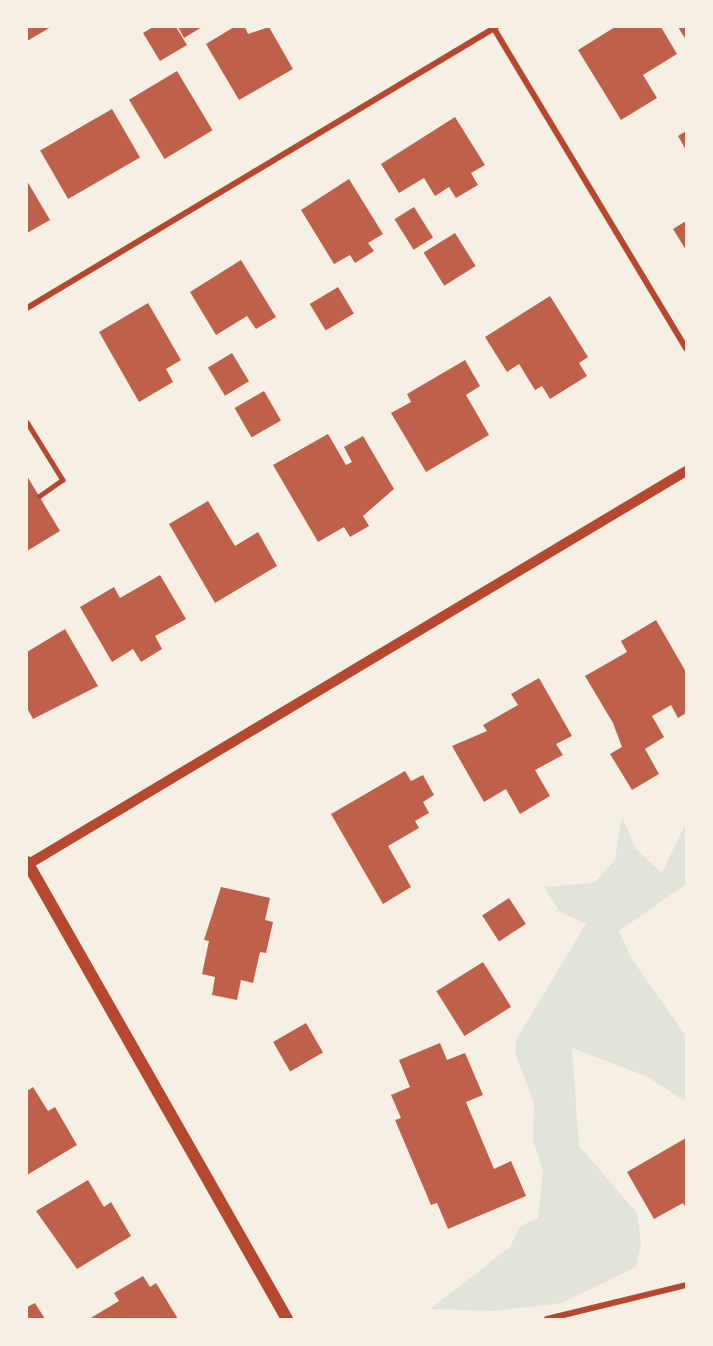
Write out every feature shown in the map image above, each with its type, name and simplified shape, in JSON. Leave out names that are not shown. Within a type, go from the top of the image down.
[{"type":"main road","points":[[27,864],[287,1319]]},
{"type":"street","points":[[27,308],[494,27],[686,348]]},
{"type":"street","points":[[27,864],[686,471]]},
{"type":"street","points":[[547,1319],[568,1317],[686,1285]]},
{"type":"lane","points":[[27,422],[63,480],[39,497]]},
{"type":"shaded area","points":[[622,816],[635,848],[662,873],[686,822],[686,884],[619,931],[631,958],[686,1036],[686,1102],[646,1076],[572,1048],[579,1146],[637,1213],[641,1243],[636,1267],[562,1303],[493,1311],[430,1309],[510,1247],[520,1226],[538,1218],[543,1171],[533,1140],[534,1103],[515,1053],[517,1038],[586,924],[560,912],[544,887],[594,883],[615,860]]},
{"type":"building","points":[[27,27],[51,27],[27,41]]},
{"type":"building","points":[[153,27],[176,27],[187,45],[160,61],[143,33]]},
{"type":"building","points":[[178,27],[202,27],[184,38]]},
{"type":"building","points":[[234,27],[245,27],[248,34],[269,27],[293,69],[239,100],[206,44]]},
{"type":"building","points":[[615,27],[661,27],[677,54],[643,75],[657,98],[621,120],[578,50]]},
{"type":"building","points":[[678,27],[686,27],[686,40]]},
{"type":"building","points":[[177,71],[213,130],[165,159],[129,100]]},
{"type":"building","points":[[112,109],[140,157],[68,199],[40,151]]},
{"type":"building","points":[[455,117],[485,165],[471,173],[478,185],[456,198],[449,187],[435,196],[424,178],[399,193],[381,164]]},
{"type":"building","points":[[686,131],[686,150],[678,136]]},
{"type":"building","points":[[349,179],[383,234],[368,243],[374,251],[355,263],[350,255],[334,264],[301,210]]},
{"type":"building","points":[[27,181],[50,220],[27,233]]},
{"type":"building","points":[[414,207],[433,238],[414,250],[394,219]]},
{"type":"building","points":[[686,221],[686,250],[673,229]]},
{"type":"building","points":[[455,233],[476,266],[444,286],[424,253]]},
{"type":"building","points":[[241,260],[276,317],[256,329],[247,316],[216,335],[190,292]]},
{"type":"building","points":[[338,287],[354,314],[326,331],[310,304]]},
{"type":"building","points":[[550,296],[588,357],[579,363],[587,376],[550,399],[542,386],[535,390],[519,364],[507,372],[485,337]]},
{"type":"building","points":[[148,303],[181,360],[166,369],[173,382],[139,402],[99,332]]},
{"type":"building","points":[[232,353],[249,381],[225,396],[208,367]]},
{"type":"building","points":[[465,360],[480,386],[466,395],[489,435],[426,472],[391,413],[411,402],[407,394]]},
{"type":"building","points":[[264,391],[281,420],[252,437],[235,408]]},
{"type":"building","points":[[328,434],[346,465],[352,462],[344,447],[363,436],[394,489],[363,516],[369,526],[350,537],[344,527],[318,542],[273,465]]},
{"type":"building","points":[[27,476],[60,531],[27,551]]},
{"type":"building","points":[[208,501],[235,546],[258,532],[277,566],[215,603],[169,524]]},
{"type":"building","points":[[160,575],[186,619],[155,636],[162,649],[141,662],[133,649],[112,662],[80,607],[114,587],[120,598]]},
{"type":"building","points":[[656,620],[686,672],[686,713],[678,718],[671,705],[652,716],[664,737],[645,749],[659,774],[632,790],[610,754],[622,747],[613,723],[585,676],[627,652],[621,641]]},
{"type":"building","points":[[65,629],[98,686],[33,719],[27,708],[27,652]]},
{"type":"building","points":[[539,678],[572,736],[556,744],[563,755],[535,770],[550,796],[520,814],[506,789],[484,802],[452,746],[487,731],[483,725],[518,705],[511,694]]},
{"type":"building","points":[[405,771],[411,781],[423,775],[434,795],[423,802],[429,813],[415,821],[419,828],[388,846],[411,887],[383,904],[331,814]]},
{"type":"building","points":[[221,887],[270,898],[265,920],[273,922],[266,953],[260,952],[253,983],[241,980],[237,1000],[212,995],[215,977],[202,974],[209,941],[204,940]]},
{"type":"building","points":[[509,898],[526,924],[499,941],[482,915]]},
{"type":"building","points":[[483,962],[511,1007],[464,1036],[436,991]]},
{"type":"building","points":[[306,1023],[323,1052],[290,1071],[273,1042]]},
{"type":"building","points":[[440,1043],[447,1060],[465,1053],[483,1095],[466,1102],[494,1169],[511,1161],[526,1196],[448,1229],[437,1203],[431,1205],[395,1120],[401,1118],[391,1095],[410,1087],[399,1060]]},
{"type":"building","points":[[33,1087],[48,1111],[55,1107],[77,1145],[27,1175],[27,1091]]},
{"type":"building","points":[[686,1138],[686,1208],[683,1203],[654,1219],[627,1172]]},
{"type":"building","points":[[88,1180],[104,1207],[111,1202],[131,1236],[77,1269],[36,1211]]},
{"type":"building","points":[[143,1276],[150,1287],[156,1283],[178,1319],[89,1319],[119,1301],[114,1293]]},
{"type":"building","points":[[35,1303],[45,1319],[27,1319],[27,1307]]}]
